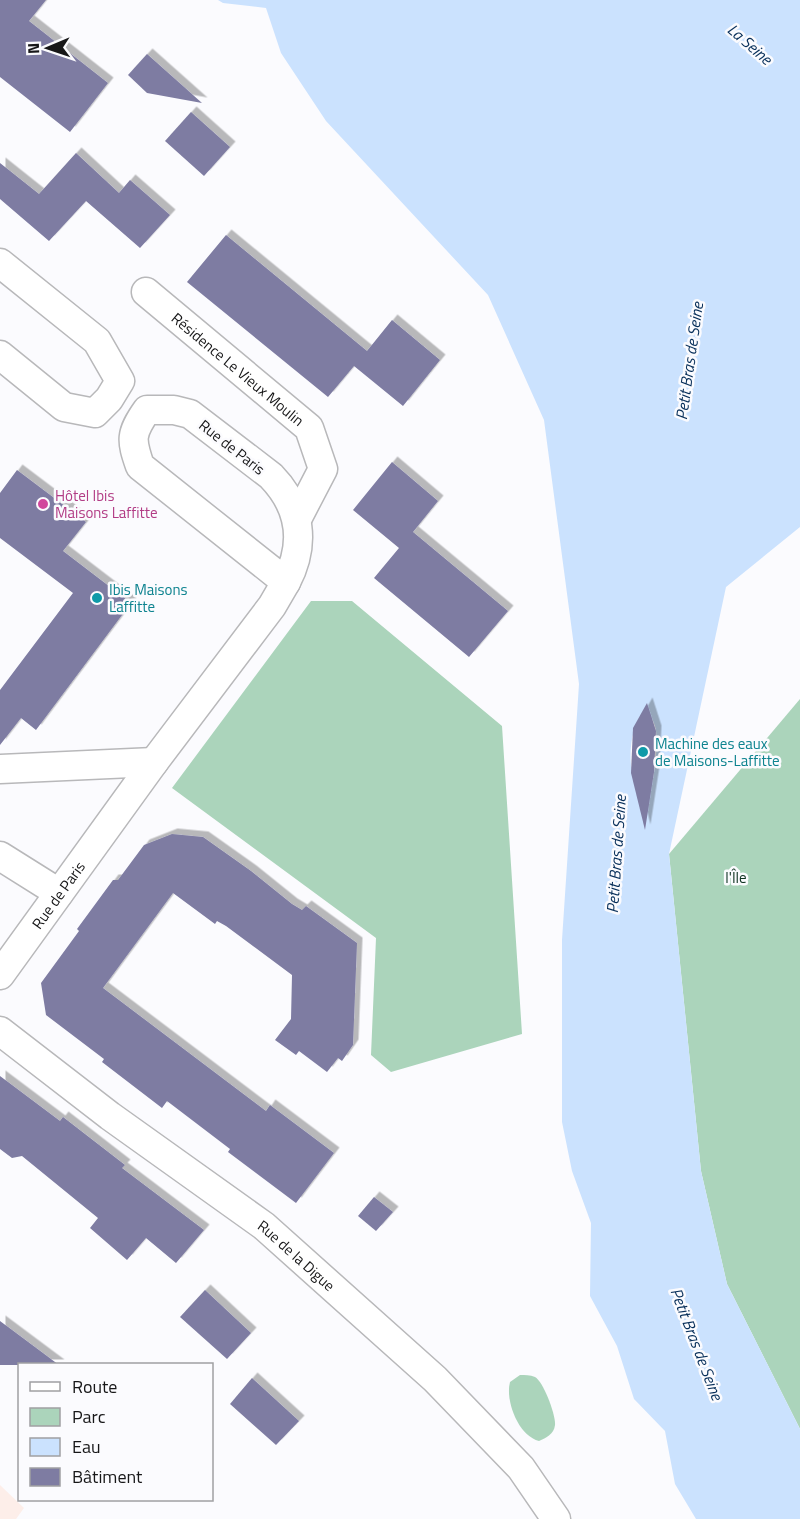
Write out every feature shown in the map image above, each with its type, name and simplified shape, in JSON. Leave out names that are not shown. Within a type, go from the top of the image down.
[{"type":"street","points":[[0,263],[97,341],[120,381],[109,399],[95,412],[64,406],[0,356]]},
{"type":"street","name":"Résidence Le Vieux Moulin","points":[[146,292],[309,428],[323,469],[297,519]]},
{"type":"street","name":"Rue de Paris","points":[[0,975],[153,762],[272,606],[286,582],[292,570],[298,540],[297,519],[277,482],[190,414],[174,410],[147,410],[139,422],[132,443],[140,466],[286,582]]},
{"type":"street","points":[[0,769],[153,762]]},
{"type":"street","points":[[0,856],[59,893]]},
{"type":"street","name":"Rue de la Digue","points":[[0,1031],[110,1116],[264,1226],[435,1379],[521,1468],[556,1519]]},
{"type":"shaded area","points":[[0,1485],[24,1508],[16,1519],[0,1519]]},
{"type":"green space","points":[[311,601],[352,601],[502,726],[522,1034],[391,1072],[371,1055],[376,938],[172,788]]},
{"type":"green space","name":"l'Île","points":[[800,699],[800,1429],[727,1284],[701,1171],[669,854]]},
{"type":"green space","points":[[520,1375],[535,1377],[538,1380],[545,1391],[553,1414],[555,1425],[553,1431],[539,1441],[532,1438],[519,1425],[511,1407],[510,1382]]},
{"type":"water","points":[[218,0],[800,0],[800,527],[726,587],[669,854],[701,1171],[727,1284],[800,1429],[800,1519],[696,1519],[675,1484],[665,1431],[634,1399],[617,1346],[590,1296],[591,1223],[572,1171],[562,1122],[562,940],[579,684],[544,420],[488,295],[326,121],[281,53],[266,8],[223,3]],"holes":[[[646,709],[656,730],[657,744],[649,792],[638,793],[632,773],[632,738],[635,727]]]},
{"type":"building","points":[[0,0],[46,0],[29,21],[108,83],[70,132],[0,77]]},
{"type":"building","points":[[147,54],[202,103],[147,93],[128,75]]},
{"type":"building","points":[[191,112],[230,147],[204,176],[165,141]]},
{"type":"building","points":[[76,153],[119,193],[130,180],[170,215],[140,248],[86,201],[49,241],[0,199],[0,163],[39,194]]},
{"type":"building","points":[[226,235],[367,351],[392,320],[440,360],[403,406],[354,366],[328,397],[187,282]]},
{"type":"building","points":[[392,462],[438,501],[413,532],[508,611],[469,657],[374,578],[399,548],[353,510]]},
{"type":"building","name":"Ibis Maisons Laffitte","points":[[17,470],[86,522],[63,551],[131,603],[36,730],[21,718],[0,745],[0,690],[73,593],[0,538],[0,493]]},
{"type":"building","name":"Machine des eaux de Maisons-Laffitte","points":[[647,703],[656,731],[654,772],[645,830],[631,773],[633,728]]},
{"type":"building","points":[[172,834],[203,837],[292,904],[302,910],[306,906],[357,943],[353,1045],[342,1061],[338,1058],[327,1072],[299,1051],[296,1055],[275,1040],[291,1019],[292,975],[226,926],[217,921],[215,924],[173,893],[103,988],[266,1111],[270,1105],[334,1153],[296,1203],[228,1152],[230,1149],[167,1101],[162,1108],[102,1062],[104,1059],[46,1015],[41,983],[79,931],[77,929],[113,880],[118,880],[144,845]]},
{"type":"building","points":[[0,1076],[60,1121],[63,1117],[125,1165],[122,1168],[204,1230],[176,1263],[146,1238],[127,1260],[90,1228],[98,1218],[22,1156],[12,1158],[0,1149]]},
{"type":"building","points":[[374,1197],[393,1212],[376,1231],[358,1216]]},
{"type":"building","points":[[205,1290],[251,1333],[227,1359],[180,1317]]},
{"type":"building","points":[[0,1321],[56,1363],[18,1363],[18,1365],[0,1365]]},
{"type":"building","points":[[252,1378],[299,1421],[276,1445],[230,1404]]},
{"type":"place","name":"Hôtel Ibis Maisons Laffitte","points":[[43,504]]},
{"type":"place","name":"Ibis Maisons Laffitte","points":[[97,598]]},
{"type":"place","name":"Machine des eaux de Maisons-Laffitte","points":[[643,752]]},
{"type":"water label","name":"La Seine","points":[[750,44]]},
{"type":"water label","name":"Petit Bras de Seine","points":[[689,361]]},
{"type":"water label","name":"Petit Bras de Seine","points":[[616,854]]},
{"type":"water label","name":"Petit Bras de Seine","points":[[697,1344]]}]
